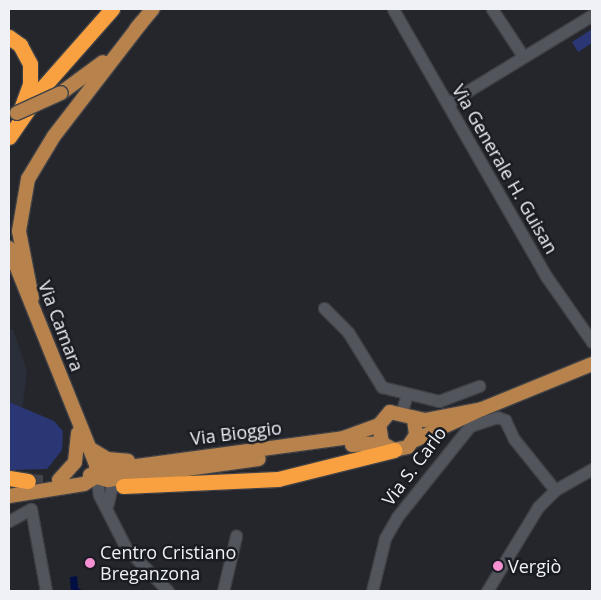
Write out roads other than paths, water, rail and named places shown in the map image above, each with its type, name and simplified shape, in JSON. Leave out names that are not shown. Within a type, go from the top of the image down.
[{"type":"highway","points":[[12,122],[70,54],[112,9]]},
{"type":"highway","points":[[9,37],[24,49],[31,70],[12,122]]},
{"type":"highway","points":[[122,482],[278,479],[388,447]]},
{"type":"highway","points":[[9,478],[28,481]]},
{"type":"main road","points":[[32,298],[19,231],[28,179],[54,136],[153,9]]},
{"type":"main road","points":[[12,122],[94,71],[142,23]]},
{"type":"main road","name":"Via Camara","points":[[9,248],[32,298],[96,477]]},
{"type":"main road","name":"Via Bioggio","points":[[9,490],[58,480],[96,477],[122,482],[388,447],[414,440],[482,409],[592,364]]},
{"type":"main road","name":"Via Bioggio","points":[[414,420],[482,409]]},
{"type":"main road","points":[[402,411],[414,420],[414,440]]},
{"type":"main road","name":"Via Bioggio","points":[[9,496],[84,484],[107,470],[181,458],[343,438],[378,425],[390,412],[402,411]]},
{"type":"main road","points":[[58,480],[71,469],[80,448],[76,419]]},
{"type":"main road","name":"Via Camara","points":[[76,419],[89,448],[96,477]]},
{"type":"main road","points":[[378,425],[388,447]]},
{"type":"main road","points":[[89,448],[114,460],[181,458]]},
{"type":"street","name":"Via Generale H. Guisan","points":[[393,9],[546,276],[592,342]]},
{"type":"street","points":[[492,9],[523,56]]},
{"type":"street","points":[[448,103],[592,14]]},
{"type":"street","points":[[324,308],[348,332],[375,381],[407,394],[446,401],[479,386]]},
{"type":"street","points":[[402,411],[407,394]]},
{"type":"street","name":"Via S. Carlo","points":[[372,591],[385,538],[397,516],[470,426],[497,417],[505,420],[514,439],[555,490]]},
{"type":"street","points":[[487,591],[525,523],[555,490],[592,469]]},
{"type":"street","name":"Via Camara","points":[[96,477],[108,503],[115,530]]},
{"type":"street","name":"Via Camara","points":[[96,477],[96,488],[115,530],[134,560],[167,591]]},
{"type":"street","points":[[108,503],[111,489],[122,482]]},
{"type":"street","points":[[9,521],[31,509],[46,591]]},
{"type":"street","points":[[223,591],[236,536]]},
{"type":"tunnel","points":[[28,481],[69,484]]},
{"type":"place","name":"Centro Cristiano Breganzona","points":[[90,563]]},
{"type":"place","name":"Vergiò","points":[[498,566]]}]
